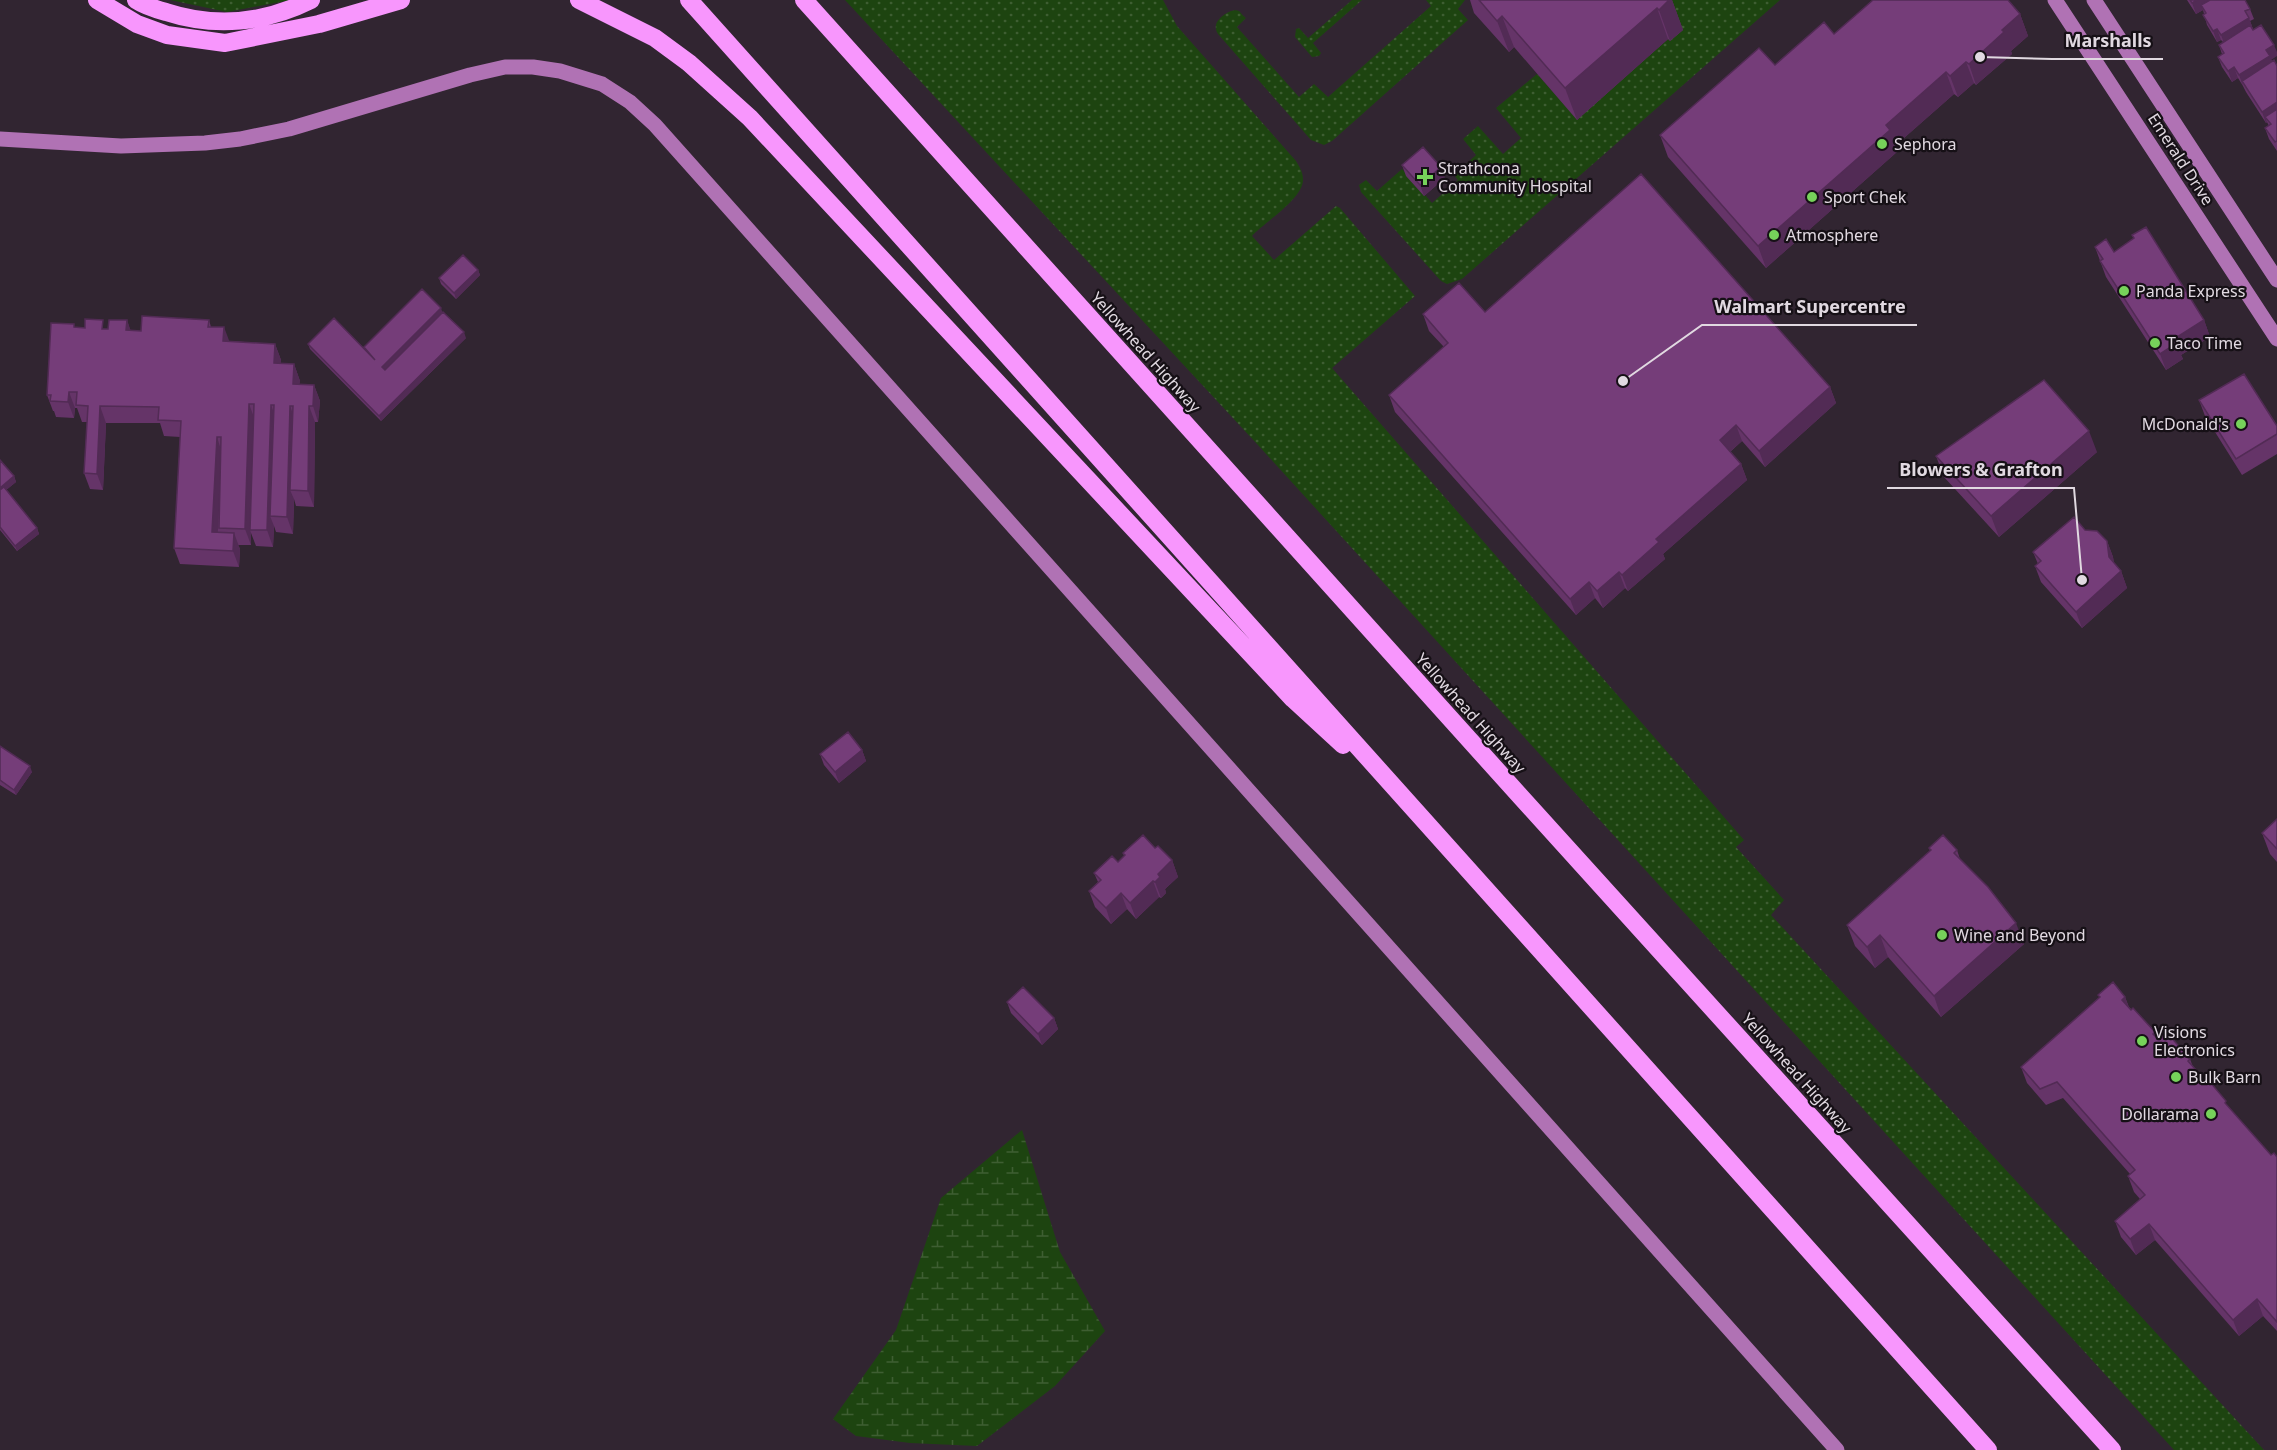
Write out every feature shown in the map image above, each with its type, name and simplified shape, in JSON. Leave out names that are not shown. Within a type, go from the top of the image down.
[{"type":"highway","points":[[97,0],[137,24],[166,35],[225,43],[319,24],[401,0]]},
{"type":"highway","points":[[136,0],[184,18],[231,22],[255,20],[311,0]]},
{"type":"highway","points":[[579,0],[655,38],[689,63],[750,118],[1293,699],[1421,816]]},
{"type":"highway","points":[[688,0],[1988,1450]]},
{"type":"highway","name":"Yellowhead Highway","points":[[804,0],[2112,1450]]},
{"type":"street","name":"Emerald Drive","points":[[2055,0],[2277,339]]},
{"type":"street","name":"Emerald Drive","points":[[2094,0],[2277,280]]},
{"type":"street","points":[[0,139],[121,146],[205,144],[240,140],[289,129],[470,75],[505,67],[533,67],[560,71],[602,84],[630,102],[655,125],[1837,1450]]},
{"type":"green space","points":[[170,0],[291,0],[227,12]]},
{"type":"green space","points":[[845,0],[1163,0],[1177,26],[1296,161],[1302,172],[1302,186],[1291,202],[1252,236],[1274,260],[1336,206],[1415,296],[1332,368],[1744,840],[1736,847],[1784,900],[1771,915],[2264,1450],[2174,1450],[1257,444]]},
{"type":"green space","points":[[1352,0],[1362,0],[1313,43],[1321,53],[1319,56],[1312,57],[1295,37],[1296,29],[1299,28],[1308,38]]},
{"type":"green space","points":[[1426,0],[1465,0],[1458,9],[1468,20],[1332,141],[1324,145],[1311,140],[1218,34],[1216,28],[1217,22],[1225,14],[1239,11],[1246,18],[1237,27],[1299,97],[1314,84],[1328,97],[1431,6]]},
{"type":"green space","points":[[1656,0],[1780,0],[1462,279],[1447,284],[1441,281],[1361,192],[1359,185],[1366,180],[1377,191],[1402,169],[1432,203],[1458,180],[1454,175],[1476,155],[1463,139],[1478,126],[1503,154],[1521,138],[1496,108],[1537,74],[1577,119],[1668,39],[1670,41]]},
{"type":"green space","points":[[1022,1130],[1060,1252],[1105,1331],[1055,1386],[977,1446],[910,1443],[856,1436],[833,1419],[896,1330],[941,1198]]},
{"type":"building","points":[[1479,0],[1669,0],[1565,88],[1502,16],[1497,21]]},
{"type":"building","points":[[1873,0],[2008,0],[2020,14],[1969,64],[1966,62],[1950,76],[1946,72],[1886,125],[1890,130],[1758,246],[1660,135],[1759,48],[1775,65],[1824,22],[1834,34]]},
{"type":"building","points":[[2210,0],[2245,0],[2250,9],[2245,11],[2249,18],[2221,35],[2217,29],[2213,31],[2203,15],[2206,13],[2201,5]]},
{"type":"building","points":[[2250,25],[2253,30],[2261,25],[2274,45],[2266,50],[2270,56],[2239,75],[2234,67],[2228,71],[2218,57],[2224,53],[2219,45]]},
{"type":"building","points":[[2274,60],[2277,66],[2277,102],[2262,112],[2242,81]]},
{"type":"building","points":[[2277,109],[2277,141],[2275,142],[2265,128],[2271,124],[2265,117]]},
{"type":"building","points":[[1423,147],[1441,167],[1420,185],[1402,165]]},
{"type":"building","points":[[1641,174],[1830,387],[1759,451],[1736,425],[1720,440],[1741,464],[1656,539],[1659,542],[1622,575],[1619,572],[1597,591],[1589,582],[1570,599],[1389,395],[1448,343],[1423,314],[1459,283],[1485,312]]},
{"type":"building","points":[[2146,227],[2204,320],[2174,339],[2177,343],[2160,354],[2100,261],[2103,259],[2095,247],[2106,239],[2114,252],[2134,238],[2132,235]]},
{"type":"building","points":[[463,255],[478,270],[454,293],[439,278]]},
{"type":"building","points":[[422,289],[441,308],[382,367],[385,370],[443,312],[464,332],[379,416],[308,344],[334,318],[375,360],[364,347]]},
{"type":"building","points":[[142,316],[209,320],[208,327],[224,327],[223,341],[275,344],[274,363],[294,364],[293,384],[314,385],[313,406],[309,406],[308,491],[290,490],[293,406],[290,406],[287,517],[270,516],[274,405],[271,405],[267,530],[250,530],[254,404],[249,404],[245,529],[219,528],[221,437],[217,437],[212,532],[234,533],[233,551],[174,548],[181,421],[158,420],[159,407],[100,406],[97,474],[84,473],[88,406],[76,405],[77,392],[69,392],[68,402],[50,401],[51,395],[47,395],[51,323],[74,324],[74,327],[85,328],[85,319],[103,320],[102,329],[108,329],[109,320],[127,320],[126,330],[141,331]]},
{"type":"building","name":"McDonald's","points":[[2244,374],[2277,426],[2277,434],[2236,459],[2199,400]]},
{"type":"building","points":[[2044,380],[2089,431],[1991,516],[1936,456]]},
{"type":"building","points":[[0,460],[14,476],[0,488]]},
{"type":"building","points":[[4,487],[37,528],[15,546],[0,527],[0,490]]},
{"type":"building","points":[[2074,517],[2085,530],[2097,531],[2107,541],[2109,557],[2121,571],[2076,612],[2035,566],[2041,561],[2033,552]]},
{"type":"building","points":[[848,732],[862,750],[835,772],[820,754]]},
{"type":"building","points":[[0,746],[30,766],[14,790],[0,780]]},
{"type":"building","points":[[2277,819],[2277,849],[2262,833]]},
{"type":"building","points":[[1143,835],[1155,848],[1158,846],[1172,860],[1158,874],[1160,877],[1130,903],[1121,893],[1106,908],[1089,891],[1101,880],[1094,873],[1112,856],[1118,862],[1125,855],[1123,853]]},
{"type":"building","name":"Wine and Beyond","points":[[1943,835],[1957,850],[1954,853],[1988,887],[2016,923],[1934,996],[1880,935],[1867,947],[1847,925],[1931,850],[1929,848]]},
{"type":"building","points":[[2113,982],[2125,997],[2122,1000],[2131,1010],[2133,1008],[2155,1032],[2153,1034],[2157,1038],[2163,1032],[2167,1037],[2169,1035],[2190,1059],[2188,1061],[2203,1078],[2205,1076],[2226,1101],[2225,1103],[2271,1155],[2274,1153],[2277,1157],[2277,1322],[2257,1299],[2233,1320],[2149,1224],[2130,1239],[2115,1221],[2145,1195],[2128,1176],[2135,1170],[2057,1082],[2040,1089],[2021,1067],[2100,997],[2098,995]]},
{"type":"building","points":[[1023,987],[1054,1018],[1038,1034],[1007,1002]]},
{"type":"place","name":"Marshalls","points":[[1980,57]]},
{"type":"place","name":"Sephora","points":[[1882,144]]},
{"type":"place","name":"Strathcona Community Hospital","points":[[1425,177]]},
{"type":"place","name":"Sport Chek","points":[[1812,197]]},
{"type":"place","name":"Atmosphere","points":[[1774,235]]},
{"type":"place","name":"Panda Express","points":[[2124,291]]},
{"type":"place","name":"Taco Time","points":[[2155,343]]},
{"type":"place","name":"Walmart Supercentre","points":[[1623,381]]},
{"type":"place","name":"McDonald's","points":[[2241,424]]},
{"type":"place","name":"Blowers & Grafton","points":[[2082,580]]},
{"type":"place","name":"Wine and Beyond","points":[[1942,935]]},
{"type":"place","name":"Visions Electronics","points":[[2142,1041]]},
{"type":"place","name":"Bulk Barn","points":[[2176,1077]]},
{"type":"place","name":"Dollarama","points":[[2211,1114]]}]
